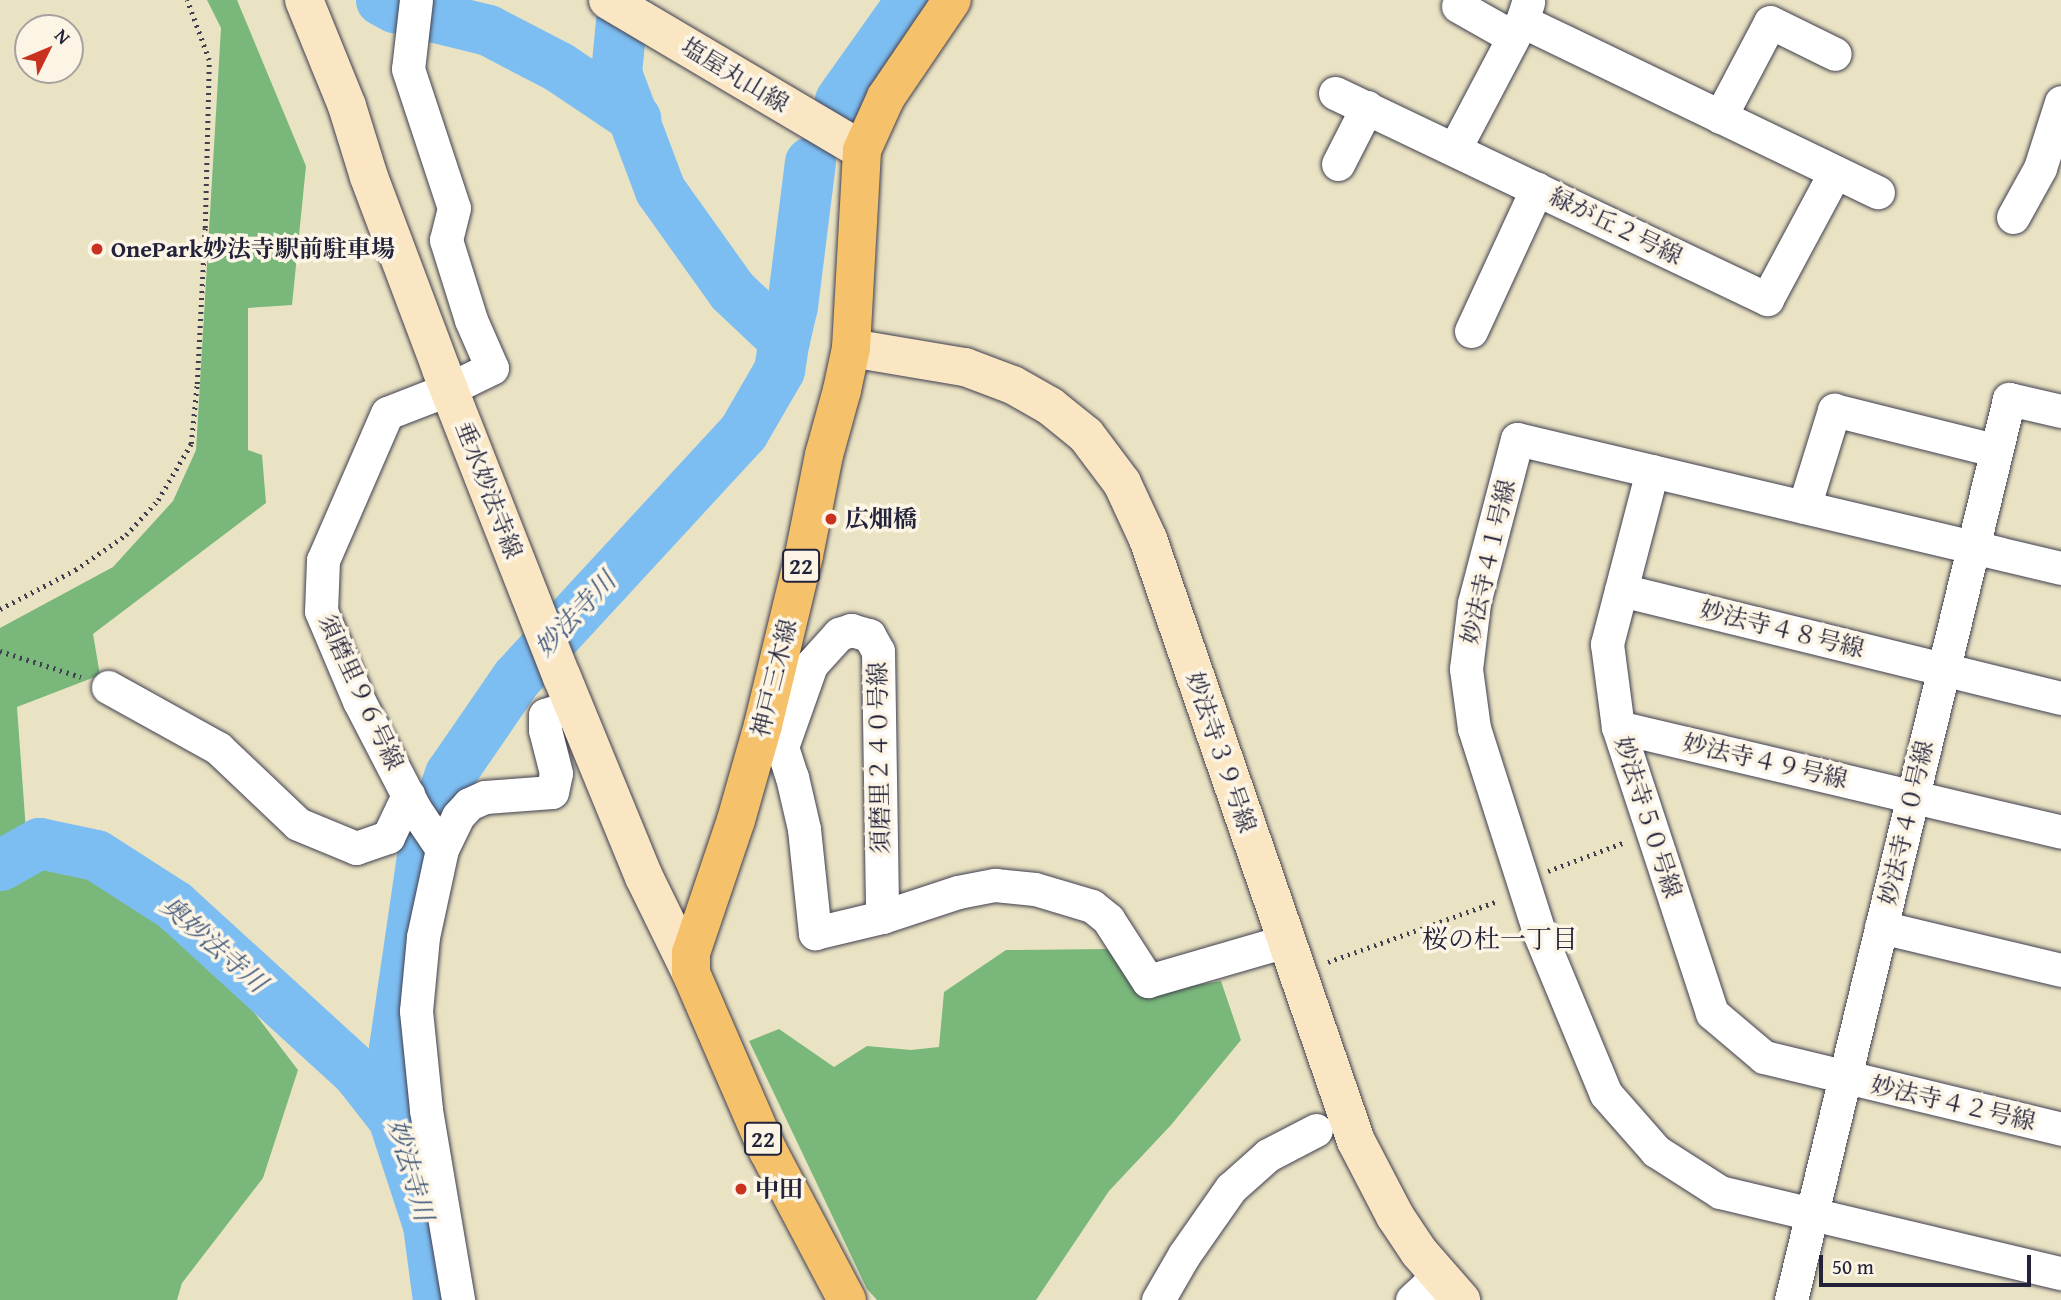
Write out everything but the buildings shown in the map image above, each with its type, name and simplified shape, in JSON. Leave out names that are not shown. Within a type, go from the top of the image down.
[{"type":"main road","name":"神戸三木線","points":[[847,1300],[768,1151],[691,973],[695,934],[736,820],[772,736],[851,348],[862,150],[886,97],[952,0]]},
{"type":"street","name":"垂水妙法寺線","points":[[304,0],[347,106],[369,177],[449,389],[568,691],[644,877],[691,973]]},
{"type":"street","name":"塩屋丸山線","points":[[608,0],[862,150]]},
{"type":"street","points":[[1458,6],[1521,19],[1878,192]]},
{"type":"street","name":"須磨里９６号線","points":[[414,8],[408,69],[454,208],[446,240],[471,320],[492,368],[449,389],[387,413],[323,560],[320,611],[359,701],[412,802],[442,847]]},
{"type":"street","points":[[1455,148],[1521,19]]},
{"type":"street","points":[[1720,117],[1770,22],[1835,54]]},
{"type":"street","name":"緑が丘２号線","points":[[1335,93],[1767,299],[1835,172]]},
{"type":"street","points":[[2014,217],[2040,168],[2061,102]]},
{"type":"street","points":[[1338,164],[1367,107]]},
{"type":"street","points":[[1471,331],[1482,276],[1537,188]]},
{"type":"street","name":"妙法寺３９号線","points":[[851,348],[965,367],[1013,385],[1068,419],[1110,464],[1132,500],[1147,539],[1356,1141],[1437,1292]]},
{"type":"street","name":"妙法寺４０号線","points":[[1791,1300],[2009,399],[2061,411]]},
{"type":"street","points":[[1804,507],[1834,410],[1995,450]]},
{"type":"street","name":"妙法寺４１号線","points":[[1973,547],[1517,439],[1474,603],[1466,669],[1474,728],[1513,890],[1540,935],[1606,1094],[1656,1151],[1720,1192],[2061,1273]]},
{"type":"street","name":"妙法寺５０号線","points":[[1651,471],[1607,644],[1618,727],[1712,1013],[1764,1057],[1844,1078]]},
{"type":"street","points":[[1973,547],[2061,568]]},
{"type":"street","name":"妙法寺４８号線","points":[[1621,590],[2061,698]]},
{"type":"street","name":"須磨里２４０号線","points":[[772,736],[811,665],[839,634],[851,630],[869,635],[878,651],[881,917]]},
{"type":"street","points":[[108,687],[218,748],[298,824],[356,848],[388,837],[412,802]]},
{"type":"street","points":[[458,1300],[426,1111],[416,1011],[423,937],[442,847],[458,816],[469,804],[485,797],[552,792],[556,773],[545,730],[545,715],[568,691]]},
{"type":"street","name":"妙法寺４９号線","points":[[1618,727],[2061,831]]},
{"type":"street","points":[[772,736],[804,829],[815,933],[881,917],[958,892],[995,885],[1035,889],[1092,906],[1108,919],[1148,981],[1286,941]]},
{"type":"street","points":[[1881,928],[2061,971]]},
{"type":"street","name":"妙法寺４２号線","points":[[1844,1078],[2061,1129]]},
{"type":"street","points":[[1158,1300],[1184,1255],[1231,1188],[1268,1155],[1316,1130]]},
{"type":"path","points":[[0,609],[75,570],[126,535],[158,499],[191,444],[197,384],[205,228],[209,60],[187,0]]},
{"type":"path","points":[[0,651],[49,665],[108,687]]},
{"type":"path","points":[[1317,967],[1653,832]]},
{"type":"green space","points":[[207,0],[237,0],[306,166],[292,305],[248,308],[248,450],[262,455],[266,503],[93,634],[100,675],[17,707],[26,831],[142,892],[227,977],[298,1070],[263,1178],[182,1283],[177,1300],[0,1300],[0,628],[113,567],[173,501],[196,450],[221,28]]},
{"type":"green space","points":[[1107,949],[1142,994],[1221,981],[1241,1040],[1171,1125],[1109,1191],[1036,1300],[877,1300],[867,1289],[749,1041],[779,1029],[834,1067],[867,1046],[911,1050],[939,1047],[944,992],[1006,950]]},
{"type":"waterway","points":[[381,0],[394,7],[488,30],[559,67],[635,118]]},
{"type":"waterway","name":"妙法寺川","points":[[438,1300],[428,1225],[393,1118],[394,1048],[423,848],[450,774],[516,678],[743,432],[779,370],[784,340],[732,291],[660,190],[616,73],[623,0]]},
{"type":"waterway","points":[[840,100],[911,0]]},
{"type":"waterway","points":[[784,340],[792,306],[810,162]]},
{"type":"waterway","name":"奥妙法寺川","points":[[0,865],[39,843],[96,855],[174,905],[356,1071],[393,1118]]},
{"type":"place","name":"OnePark妙法寺駅前駐車場","points":[[97,249]]},
{"type":"place","name":"広畑橋","points":[[831,519]]},
{"type":"place","name":"中田","points":[[741,1189]]},
{"type":"district","name":"桜の杜一丁目","points":[[1500,939]]}]
